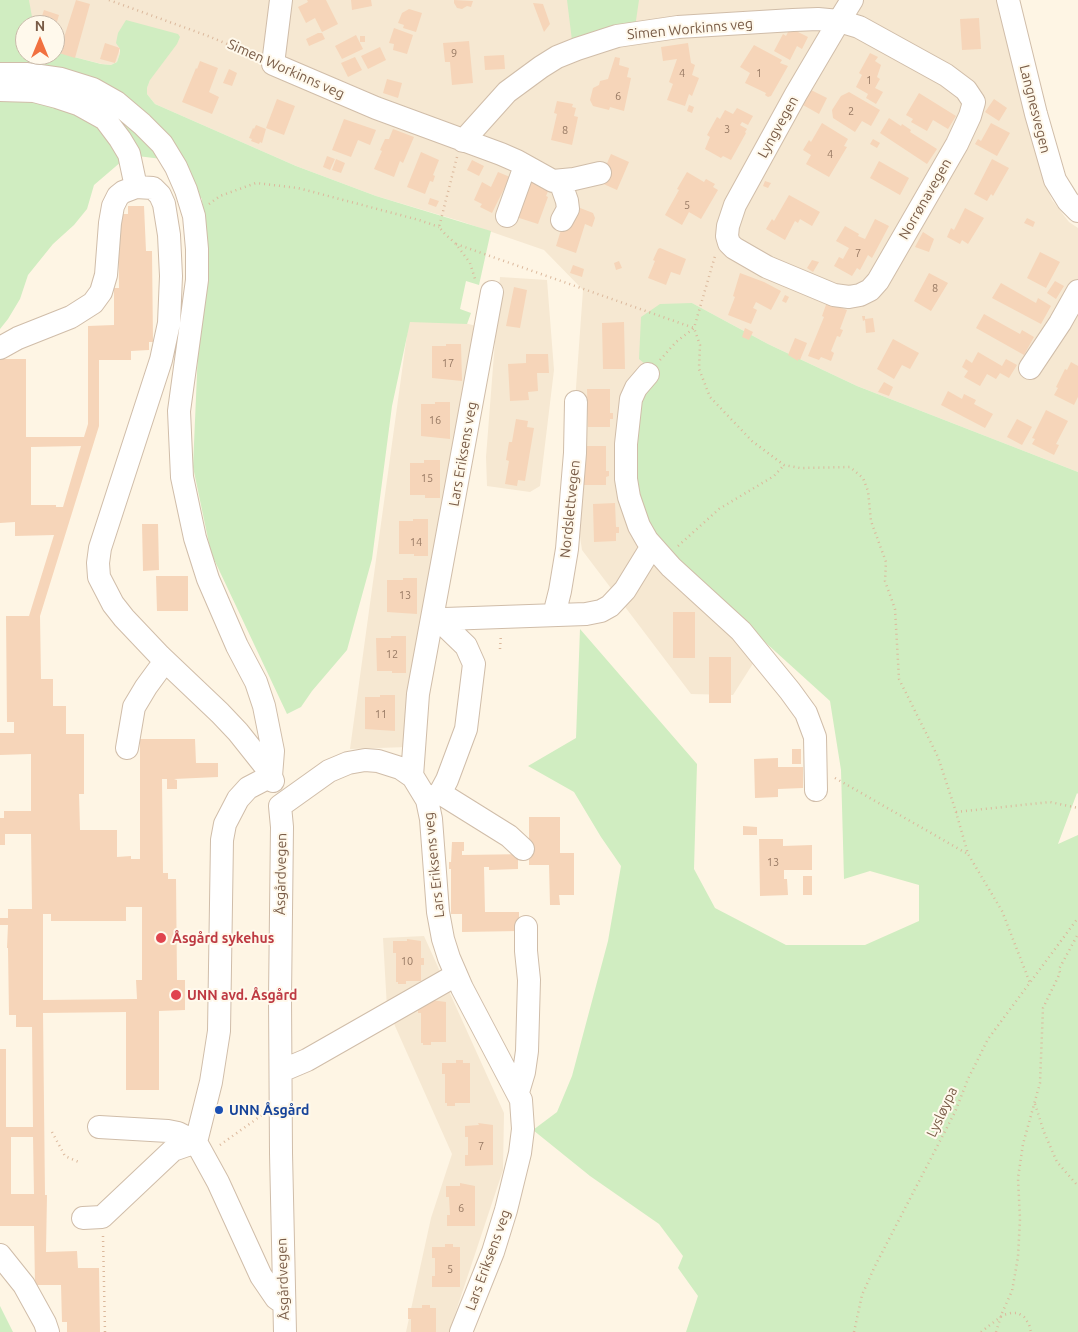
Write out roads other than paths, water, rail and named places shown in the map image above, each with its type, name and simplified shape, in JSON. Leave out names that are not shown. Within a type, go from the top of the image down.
[{"type":"street","name":"Simen Workinns veg","points":[[280,0],[273,64],[376,108],[501,154],[553,181],[560,181]]},
{"type":"street","points":[[839,21],[852,0]]},
{"type":"street","name":"Langnesvegen","points":[[1008,0],[1054,180],[1078,211]]},
{"type":"street","name":"Simen Workinns veg","points":[[463,141],[506,92],[528,75],[557,57],[598,41],[630,33],[678,27],[818,19],[839,21]]},
{"type":"street","name":"Norrønavegen","points":[[727,236],[734,248],[767,267],[834,295],[849,297],[860,295],[870,290],[882,275],[957,144],[973,107],[971,96],[966,90],[946,75],[860,27],[839,21]]},
{"type":"street","name":"Lyngvegen","points":[[727,236],[728,226],[735,205],[796,94],[839,21]]},
{"type":"street","points":[[0,74],[26,74],[61,79],[93,89],[116,102],[162,144],[176,167],[186,190],[194,216],[197,250],[196,280],[179,411],[182,478],[187,508],[208,578],[256,682],[264,706],[273,751],[271,776]]},
{"type":"street","points":[[0,90],[34,91],[57,97],[78,104],[105,119],[129,154],[136,187]]},
{"type":"street","points":[[507,216],[525,166]]},
{"type":"street","points":[[562,220],[568,209],[560,181],[600,173]]},
{"type":"street","points":[[0,348],[18,338],[71,317],[93,303],[101,292],[106,275],[110,223],[113,206],[118,196],[136,187],[153,188],[160,195],[164,204],[169,235],[169,323],[161,360],[107,525],[98,563],[99,577],[113,604],[165,661],[220,713],[254,751],[271,776]]},
{"type":"street","name":"Lars Eriksens veg","points":[[462,1332],[493,1252],[514,1180],[520,1153],[524,1119],[518,1092],[456,975],[443,939],[438,912],[431,819],[434,797],[412,776],[416,740],[416,710],[436,621],[482,350],[485,290]]},
{"type":"street","points":[[1030,368],[1060,323],[1078,291]]},
{"type":"street","points":[[648,374],[636,388],[630,399],[627,421],[625,465],[629,497],[633,511],[640,526],[658,552],[748,639],[806,713],[815,737],[816,790]]},
{"type":"street","name":"Nordslettvegen","points":[[554,615],[560,591],[569,523],[575,454],[576,402]]},
{"type":"street","points":[[436,621],[595,613],[610,606],[658,552]]},
{"type":"street","points":[[436,621],[466,646],[474,664],[466,729],[448,780],[434,797],[509,836],[523,849]]},
{"type":"street","points":[[127,748],[134,707],[165,661]]},
{"type":"street","points":[[280,806],[329,771],[348,763],[365,760],[378,761],[400,768],[412,776]]},
{"type":"street","points":[[200,1149],[219,1032],[222,840],[226,824],[238,799],[257,782],[271,776]]},
{"type":"street","name":"Åsgårdvegen","points":[[271,776],[277,789],[282,827],[281,1102],[285,1332]]},
{"type":"street","points":[[518,1092],[524,1072],[527,1050],[529,980],[526,927]]},
{"type":"street","points":[[281,1071],[307,1060],[456,975]]},
{"type":"street","points":[[99,1127],[178,1132],[200,1149],[218,1182],[261,1276],[276,1298],[283,1302]]},
{"type":"street","points":[[92,1218],[173,1150],[200,1149]]},
{"type":"street","points":[[0,1255],[24,1286],[45,1323],[48,1332]]},
{"type":"place","name":"Åsgård sykehus","points":[[161,938]]},
{"type":"place","name":"UNN avd. Åsgård","points":[[176,995]]},
{"type":"place","name":"UNN Åsgård","points":[[219,1110]]}]
